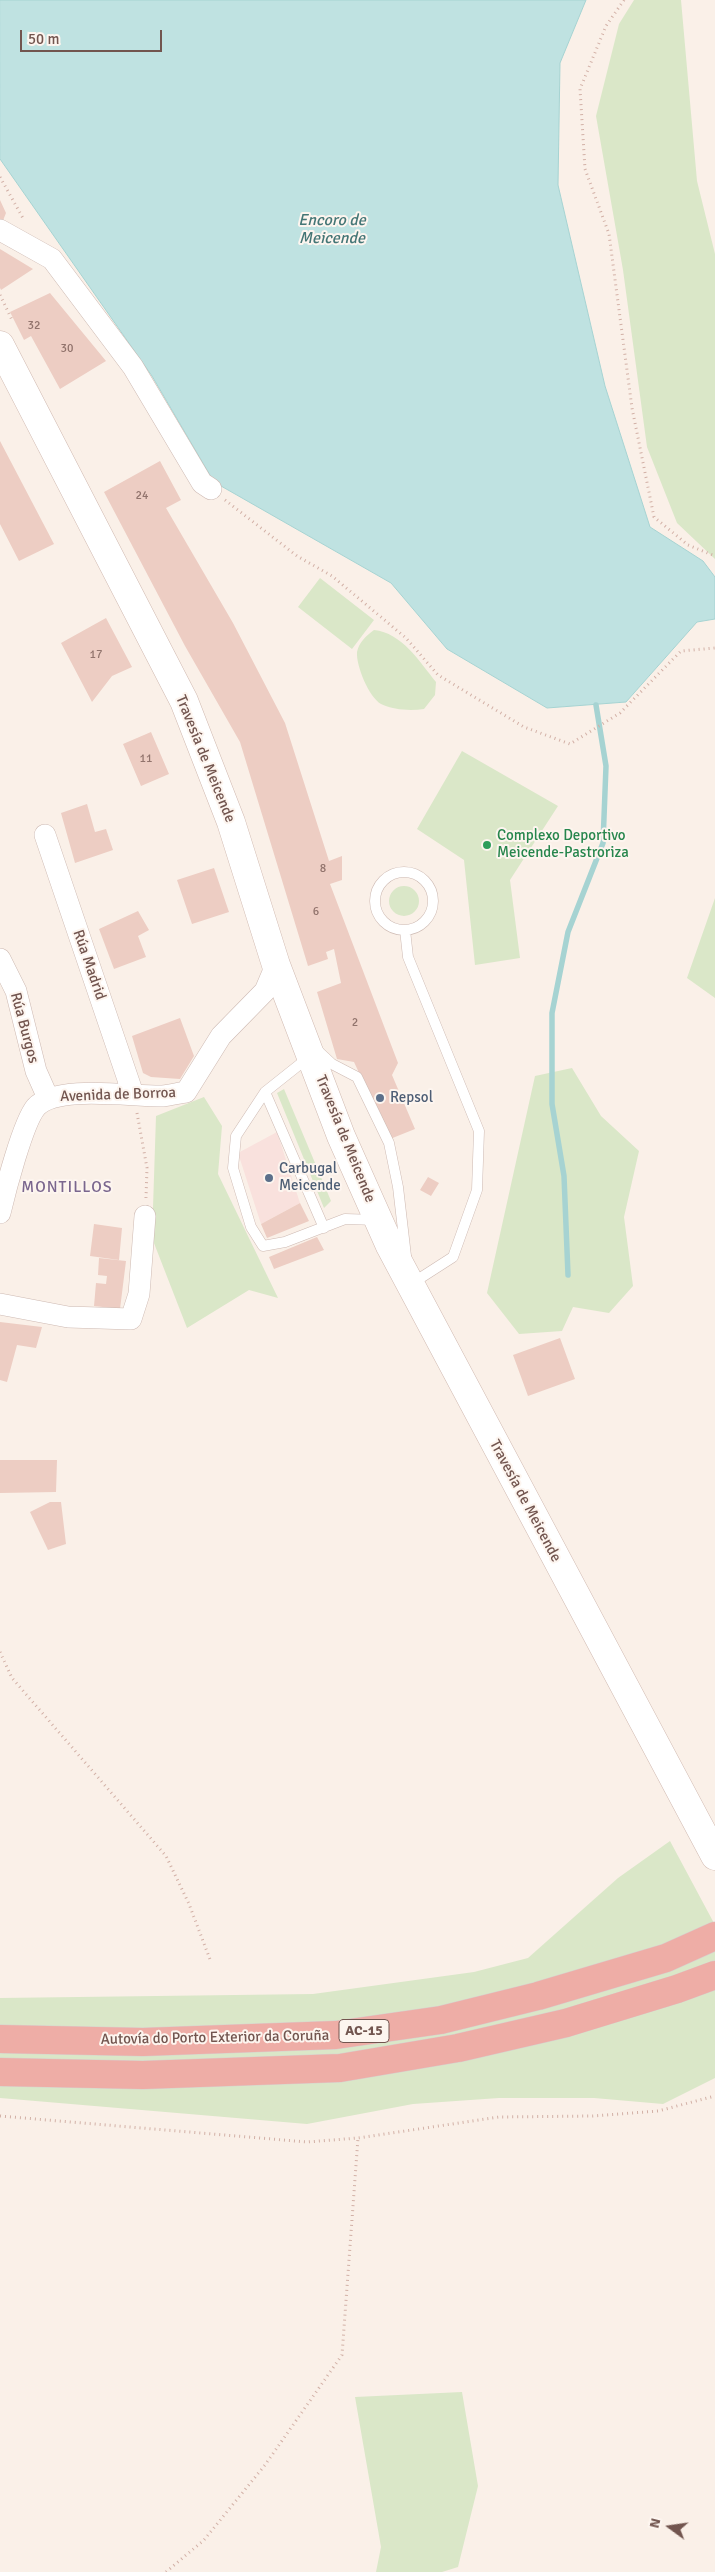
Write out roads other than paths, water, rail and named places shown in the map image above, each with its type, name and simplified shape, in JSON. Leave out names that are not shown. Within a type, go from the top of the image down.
[{"type":"highway","name":"Autovía do Porto Exterior da Coruña","points":[[0,2039],[143,2042],[336,2035],[441,2020],[538,1996],[666,1958],[715,1936]]},
{"type":"highway","name":"AC-15","points":[[0,2072],[143,2075],[340,2068],[458,2048],[566,2023],[677,1989],[715,1975]]},
{"type":"main road","name":"Travesía de Meicende","points":[[0,345],[184,701],[231,822],[276,966],[293,1006],[341,1136],[378,1220],[410,1284],[715,1856]]},
{"type":"street","points":[[0,230],[52,258],[132,367],[202,483],[211,489]]},
{"type":"street","name":"Rúa Madrid","points":[[45,835],[133,1094]]},
{"type":"street","name":"Rúa Burgos","points":[[0,959],[16,991],[36,1071],[48,1098]]},
{"type":"street","name":"Avenida de Borroa","points":[[0,1213],[27,1122],[35,1108],[48,1098],[70,1095],[133,1094],[164,1096],[186,1092],[221,1036],[265,991],[276,966]]},
{"type":"street","points":[[243,1012],[271,1004],[293,1006]]},
{"type":"street","points":[[0,1304],[68,1317],[131,1319],[139,1294],[145,1216]]},
{"type":"lane","points":[[404,872],[414,874],[423,879],[433,896],[433,906],[423,923],[414,928],[404,930],[387,925],[376,910],[375,901],[380,884],[387,877],[404,872]]},
{"type":"lane","points":[[378,1220],[346,1219],[285,1242],[263,1246],[251,1227],[233,1168],[236,1136],[265,1092],[309,1048],[332,1064],[357,1077],[389,1143],[398,1187],[410,1284],[453,1257],[477,1190],[479,1131],[408,957],[404,930]]},
{"type":"lane","points":[[265,1092],[324,1228]]},
{"type":"water","name":"Encoro de Meicende","points":[[0,0],[586,0],[560,63],[558,185],[605,386],[650,527],[703,561],[715,577],[715,619],[697,622],[626,702],[547,708],[447,649],[391,583],[214,482],[152,376],[0,159]]},
{"type":"waterway","points":[[568,1275],[564,1176],[552,1104],[552,1013],[568,932],[603,843],[606,766],[596,705]]},
{"type":"place","name":"Complexo Deportivo Meicende-Pastroriza","points":[[487,845]]},
{"type":"place","name":"Repsol","points":[[380,1098]]},
{"type":"place","name":"Carbugal Meicende","points":[[269,1178]]},
{"type":"district","name":"MONTILLOS","points":[[67,1188]]}]
